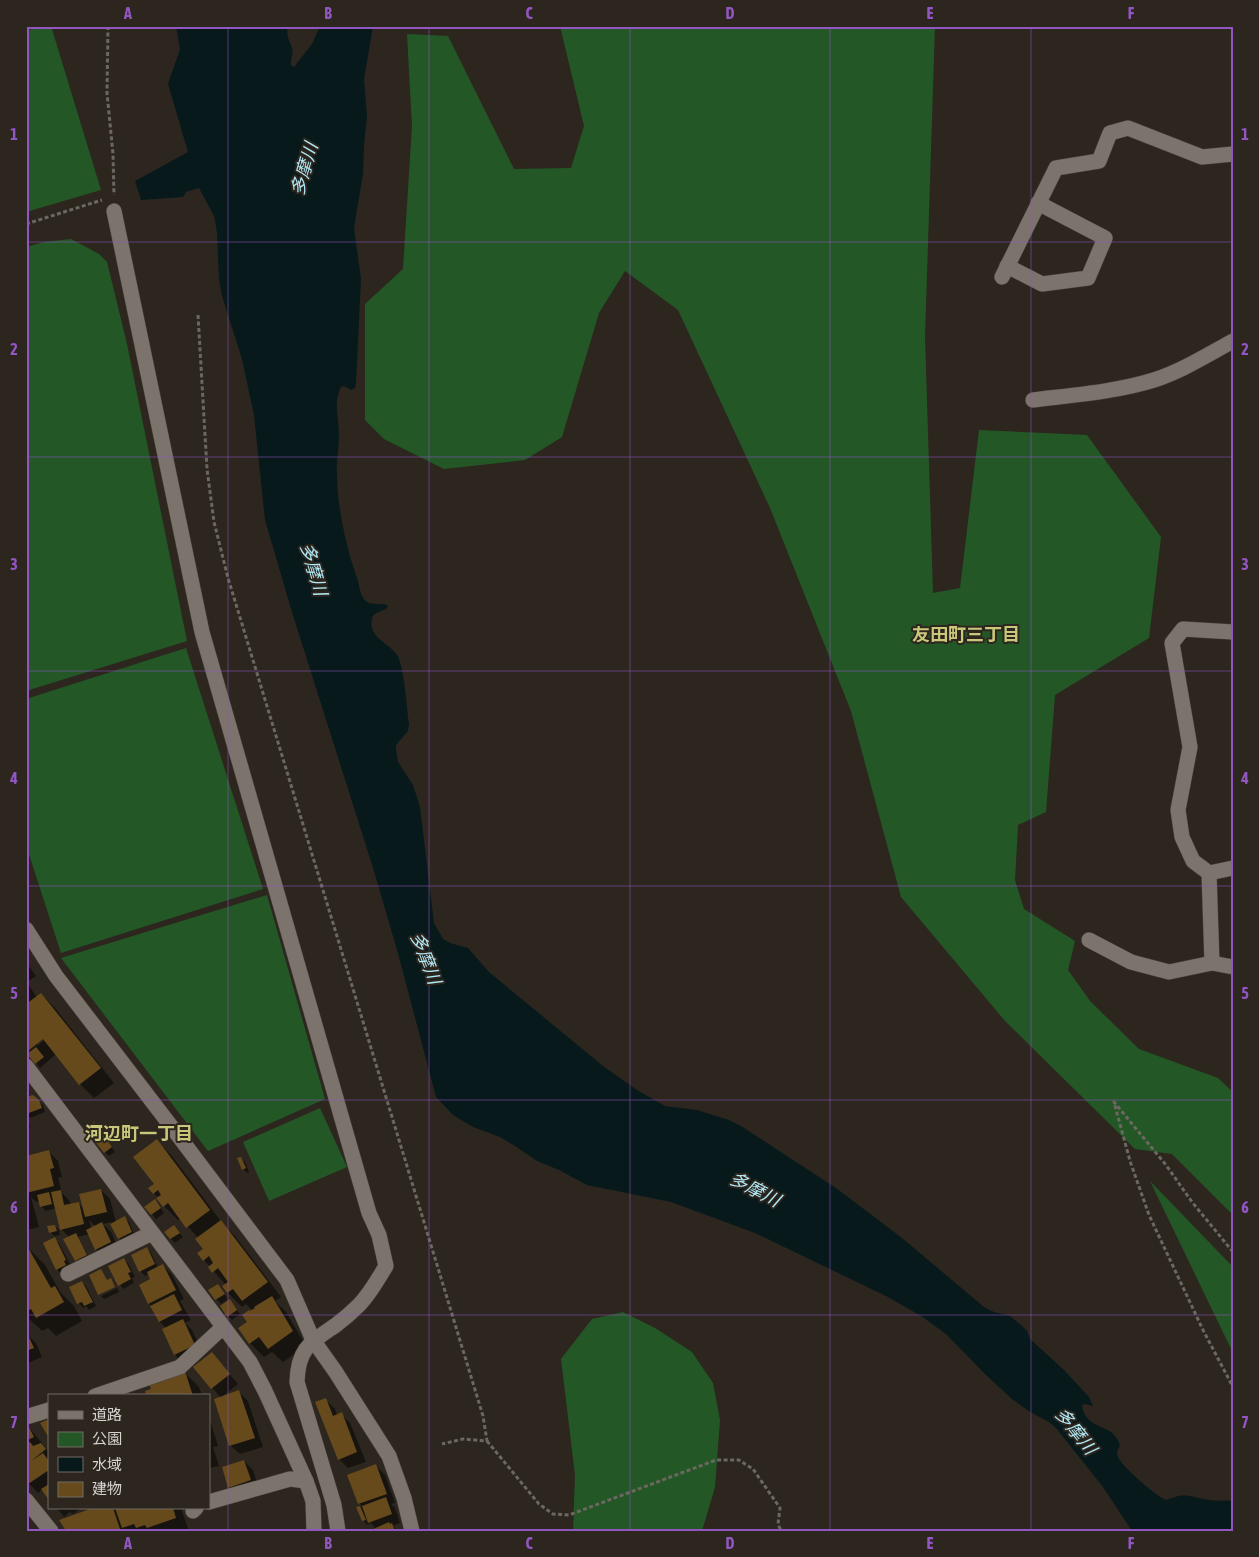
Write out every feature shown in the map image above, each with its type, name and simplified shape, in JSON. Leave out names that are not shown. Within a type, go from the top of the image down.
[{"type":"street","points":[[1038,203],[1104,238],[1088,278],[1042,284],[1004,272],[1038,203],[1056,168],[1099,162],[1110,133],[1128,128],[1202,158],[1233,154]]},
{"type":"street","points":[[110,205],[202,632],[368,1213],[379,1235],[386,1266],[362,1303],[337,1324],[313,1340],[301,1357],[298,1369],[297,1382],[334,1505],[338,1531]]},
{"type":"street","points":[[1033,400],[1132,386],[1147,382],[1177,371],[1233,341]]},
{"type":"street","points":[[1233,632],[1183,629],[1172,643],[1190,746],[1178,810],[1182,838],[1193,861],[1209,873],[1233,868]]},
{"type":"street","points":[[1209,873],[1212,963]]},
{"type":"street","points":[[26,929],[56,976],[286,1280],[313,1340],[389,1456],[404,1498],[412,1531]]},
{"type":"street","points":[[1090,940],[1131,962],[1169,972],[1212,963],[1233,967]]},
{"type":"street","points":[[26,1066],[32,1081],[152,1233],[250,1362],[306,1480],[313,1501],[314,1531]]},
{"type":"street","points":[[68,1274],[152,1233]]},
{"type":"street","points":[[101,1394],[180,1367],[223,1327]]},
{"type":"street","points":[[26,1417],[48,1410]]},
{"type":"street","points":[[210,1502],[290,1479],[306,1480]]},
{"type":"street","points":[[26,1500],[51,1531]]},
{"type":"path","points":[[26,224],[110,205],[113,154],[108,93],[108,26]]},
{"type":"path","points":[[198,316],[207,469],[214,522],[228,578],[483,1416],[487,1441],[539,1504],[553,1514],[568,1515],[716,1460],[739,1460],[753,1469],[780,1508],[778,1524],[781,1531]]},
{"type":"path","points":[[1233,1252],[1192,1202],[1166,1165],[1114,1102],[1130,1161],[1149,1215],[1203,1330],[1233,1387]]},
{"type":"path","points":[[442,1444],[463,1439],[487,1441]]},
{"type":"green space","points":[[42,26],[51,26],[101,190],[26,212],[26,31]]},
{"type":"green space","points":[[560,26],[935,26],[925,337],[933,593],[960,588],[979,430],[1087,435],[1161,537],[1149,638],[1055,695],[1046,812],[1018,825],[1015,880],[1024,909],[1075,941],[1068,970],[1090,1001],[1139,1049],[1218,1078],[1233,1092],[1233,1215],[1172,1154],[1135,1149],[1005,1021],[901,897],[851,711],[770,508],[678,310],[625,271],[599,313],[562,437],[525,460],[444,469],[384,439],[365,420],[365,304],[403,269],[412,126],[407,34],[448,36],[514,169],[571,168],[584,126]]},
{"type":"green space","points":[[71,239],[99,254],[107,262],[127,344],[187,641],[26,691],[26,247],[44,242]]},
{"type":"green space","points":[[186,648],[263,889],[61,953],[26,845],[26,699]]},
{"type":"green space","points":[[267,895],[325,1099],[208,1151],[61,958]]},
{"type":"green space","points":[[320,1108],[347,1167],[269,1201],[243,1142]]},
{"type":"green space","points":[[1150,1181],[1233,1267],[1233,1353]]},
{"type":"green space","points":[[623,1312],[655,1328],[692,1352],[713,1383],[720,1420],[715,1487],[702,1531],[573,1531],[575,1475],[561,1359],[592,1319]]},
{"type":"water","name":"多摩川","points":[[176,26],[288,26],[288,36],[292,50],[291,65],[294,67],[312,44],[320,26],[373,26],[364,80],[367,116],[363,174],[354,228],[361,279],[356,383],[355,388],[351,390],[344,386],[341,387],[337,399],[339,435],[337,486],[340,513],[349,553],[364,599],[373,604],[388,606],[374,614],[372,626],[376,636],[397,655],[402,668],[409,724],[408,731],[396,745],[396,749],[398,762],[413,785],[420,807],[434,923],[443,939],[468,948],[489,972],[603,1066],[637,1090],[665,1106],[697,1110],[729,1120],[741,1126],[836,1188],[902,1238],[984,1307],[1010,1316],[1027,1331],[1030,1339],[1064,1370],[1089,1397],[1093,1406],[1084,1404],[1082,1406],[1085,1414],[1094,1424],[1113,1433],[1117,1438],[1120,1446],[1117,1452],[1118,1457],[1132,1474],[1166,1500],[1183,1495],[1209,1500],[1233,1501],[1233,1531],[1132,1531],[1103,1487],[1056,1428],[1012,1399],[946,1334],[921,1316],[888,1297],[755,1233],[671,1202],[587,1185],[537,1161],[500,1137],[473,1127],[453,1115],[436,1097],[374,871],[291,609],[265,520],[254,415],[242,359],[222,296],[214,216],[199,188],[186,192],[183,197],[141,200],[135,181],[188,152],[168,84],[180,49]]},
{"type":"building","points":[[41,993],[101,1068],[79,1085],[43,1039],[28,1051],[26,1049],[26,1016],[28,1015],[26,1013],[26,1004]]},
{"type":"building","points":[[36,1047],[44,1057],[35,1064],[27,1054]]},
{"type":"building","points":[[33,1095],[39,1100],[42,1108],[26,1114],[26,1097]]},
{"type":"building","points":[[94,1122],[112,1147],[104,1153],[85,1129]]},
{"type":"building","points":[[157,1139],[210,1210],[186,1228],[168,1203],[163,1207],[156,1198],[161,1195],[158,1190],[153,1194],[148,1188],[154,1184],[133,1157]]},
{"type":"building","points":[[49,1150],[54,1168],[50,1169],[54,1186],[26,1193],[26,1156]]},
{"type":"building","points":[[241,1157],[246,1168],[242,1170],[237,1158]]},
{"type":"building","points":[[101,1189],[107,1212],[85,1217],[79,1194]]},
{"type":"building","points":[[61,1190],[64,1205],[79,1202],[84,1224],[60,1230],[51,1192]]},
{"type":"building","points":[[49,1192],[52,1204],[40,1207],[37,1195]]},
{"type":"building","points":[[155,1199],[161,1208],[151,1215],[144,1207]]},
{"type":"building","points":[[125,1216],[132,1232],[118,1239],[110,1224]]},
{"type":"building","points":[[221,1220],[268,1282],[242,1301],[233,1289],[227,1293],[222,1286],[228,1282],[218,1268],[212,1273],[208,1267],[213,1263],[209,1256],[203,1261],[197,1253],[203,1249],[195,1239]]},
{"type":"building","points":[[102,1222],[111,1242],[95,1250],[86,1230]]},
{"type":"building","points":[[55,1225],[57,1231],[49,1233],[47,1226]]},
{"type":"building","points":[[174,1225],[180,1233],[170,1239],[164,1232]]},
{"type":"building","points":[[76,1233],[87,1255],[75,1261],[63,1239]]},
{"type":"building","points":[[55,1237],[66,1260],[64,1261],[66,1265],[56,1270],[43,1243]]},
{"type":"building","points":[[26,1244],[51,1288],[55,1286],[64,1302],[36,1318],[31,1309],[26,1311]]},
{"type":"building","points":[[147,1247],[155,1264],[139,1272],[131,1255]]},
{"type":"building","points":[[124,1258],[131,1272],[128,1273],[131,1279],[118,1286],[108,1266]]},
{"type":"building","points":[[163,1264],[176,1290],[148,1304],[139,1285],[150,1279],[147,1272]]},
{"type":"building","points":[[101,1269],[107,1280],[111,1278],[115,1287],[98,1295],[89,1275]]},
{"type":"building","points":[[82,1281],[93,1302],[84,1306],[82,1302],[77,1304],[69,1287]]},
{"type":"building","points":[[218,1284],[225,1294],[215,1300],[208,1290]]},
{"type":"building","points":[[174,1294],[182,1310],[159,1322],[150,1306]]},
{"type":"building","points":[[272,1296],[293,1331],[268,1349],[259,1337],[249,1344],[238,1328],[247,1322],[242,1315]]},
{"type":"building","points":[[230,1299],[237,1310],[227,1317],[220,1306]]},
{"type":"building","points":[[183,1319],[195,1345],[174,1355],[162,1329]]},
{"type":"building","points":[[26,1331],[34,1348],[26,1351]]},
{"type":"building","points":[[212,1352],[230,1374],[211,1389],[193,1367]]},
{"type":"building","points":[[185,1371],[192,1394],[146,1394],[145,1391],[151,1389],[149,1383]]},
{"type":"building","points":[[239,1390],[255,1438],[229,1446],[214,1399]]},
{"type":"building","points":[[326,1398],[333,1416],[342,1412],[357,1452],[338,1460],[315,1402]]},
{"type":"building","points":[[48,1419],[48,1436],[40,1423]]},
{"type":"building","points":[[28,1425],[34,1437],[26,1441],[26,1426]]},
{"type":"building","points":[[26,1441],[30,1442],[33,1446],[41,1443],[46,1449],[31,1461],[43,1453],[48,1460],[48,1471],[28,1484]]},
{"type":"building","points":[[244,1460],[251,1480],[228,1488],[222,1467]]},
{"type":"building","points":[[376,1464],[387,1494],[358,1504],[347,1475]]},
{"type":"building","points":[[48,1485],[48,1499],[41,1489]]},
{"type":"building","points":[[386,1497],[392,1514],[368,1523],[362,1506]]},
{"type":"building","points":[[360,1506],[366,1520],[362,1521],[356,1507]]},
{"type":"building","points":[[87,1510],[114,1510],[120,1529],[115,1531],[98,1531],[97,1529],[92,1531],[66,1531],[59,1520]]},
{"type":"building","points":[[116,1510],[174,1510],[176,1518],[147,1528],[145,1525],[136,1528],[134,1524],[122,1528]]},
{"type":"building","points":[[389,1522],[390,1524],[392,1523],[395,1531],[369,1531]]},
{"type":"district","name":"友田町三丁目","points":[[966,634]]},
{"type":"district","name":"河辺町一丁目","points":[[139,1133]]}]
